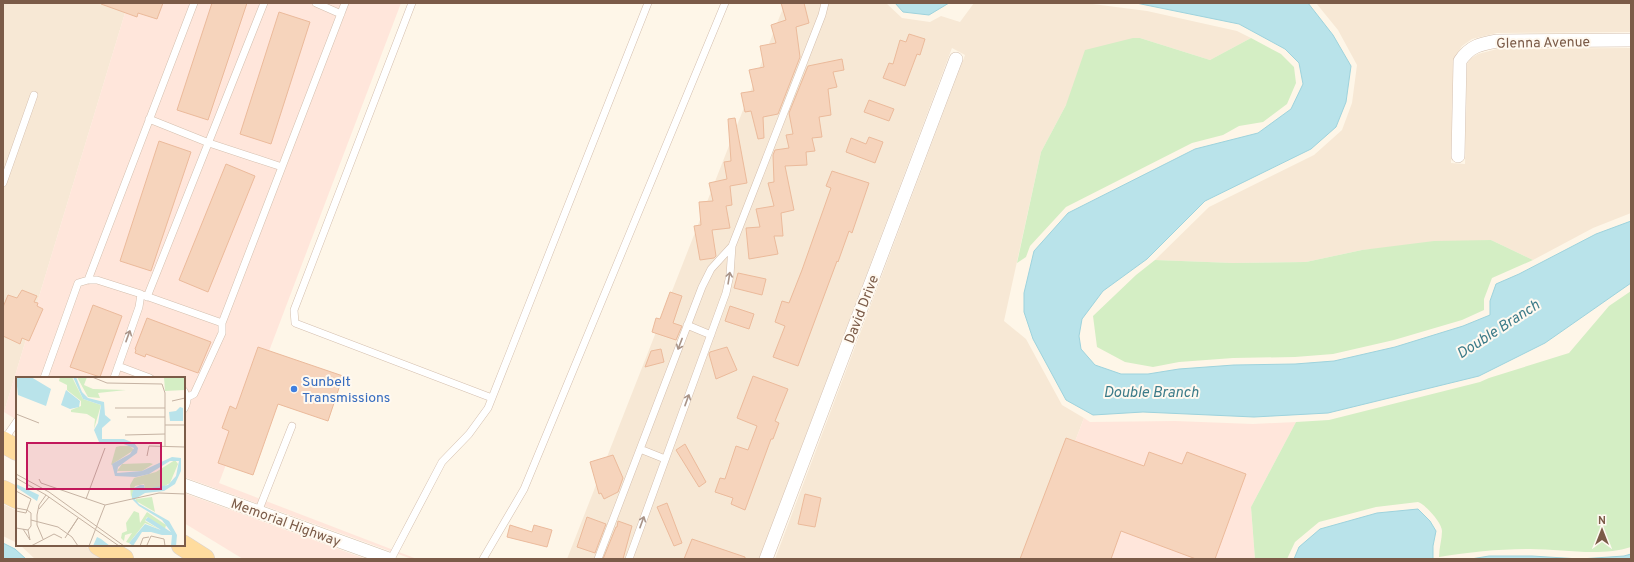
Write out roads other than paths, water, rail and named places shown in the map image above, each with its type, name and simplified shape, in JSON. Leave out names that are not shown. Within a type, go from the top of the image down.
[{"type":"main road","points":[[3,442],[16,449]]},
{"type":"main road","points":[[3,491],[16,498]]},
{"type":"main road","points":[[101,546],[123,559]]},
{"type":"main road","points":[[184,546],[204,559]]},
{"type":"street","name":"Glenna Avenue","points":[[1458,156],[1460,61],[1466,53],[1475,46],[1497,41],[1631,40]]},
{"type":"street","name":"David Drive","points":[[766,559],[956,59]]},
{"type":"street","name":"Memorial Highway","points":[[185,485],[390,559]]},
{"type":"lane","points":[[88,280],[194,3]]},
{"type":"lane","points":[[114,377],[139,307],[209,143],[264,3]]},
{"type":"lane","points":[[316,3],[341,14]]},
{"type":"lane","points":[[185,407],[188,402],[186,394],[194,394],[222,333],[222,323],[345,3]]},
{"type":"lane","points":[[412,3],[294,310],[295,323],[492,398]]},
{"type":"lane","points":[[390,559],[442,462],[469,434],[488,408],[648,3]]},
{"type":"lane","points":[[483,559],[524,489],[725,3]]},
{"type":"lane","points":[[629,559],[726,293],[730,275],[732,246],[822,15],[825,3]]},
{"type":"lane","points":[[3,183],[34,95]]},
{"type":"lane","points":[[149,119],[209,143],[282,167]]},
{"type":"lane","points":[[598,559],[702,287],[711,269],[732,246]]},
{"type":"lane","points":[[44,377],[78,283],[88,280],[97,280],[222,323]]},
{"type":"lane","points":[[688,325],[711,335]]},
{"type":"lane","points":[[118,366],[147,377]]},
{"type":"lane","points":[[3,442],[16,422]]},
{"type":"lane","points":[[258,512],[292,426]]},
{"type":"lane","points":[[640,449],[665,459]]},
{"type":"water","points":[[895,3],[949,3],[929,15],[903,12]]},
{"type":"water","name":"Double Branch","points":[[1136,3],[1308,3],[1333,35],[1351,66],[1346,102],[1336,127],[1311,149],[1205,201],[1147,259],[1103,291],[1082,319],[1079,336],[1081,349],[1095,365],[1121,374],[1148,374],[1179,369],[1234,365],[1295,364],[1334,361],[1395,347],[1463,326],[1490,315],[1490,301],[1496,284],[1519,274],[1596,234],[1631,221],[1631,283],[1545,343],[1479,376],[1328,413],[1254,417],[1143,412],[1093,415],[1066,400],[1033,339],[1024,312],[1024,293],[1034,251],[1068,213],[1195,149],[1258,133],[1291,109],[1303,84],[1299,63],[1285,49],[1239,24]]},
{"type":"water","points":[[1418,509],[1430,521],[1436,531],[1433,546],[1433,559],[1294,559],[1299,547],[1320,529],[1377,513]]},
{"type":"water","points":[[3,543],[15,549],[26,559],[3,559]]},
{"type":"water","points":[[1631,554],[1631,559],[1580,559],[1624,556]]},
{"type":"water","points":[[1489,556],[1532,556],[1580,559],[1471,559]]},
{"type":"place","name":"Sunbelt Transmissions","points":[[294,389]]}]
